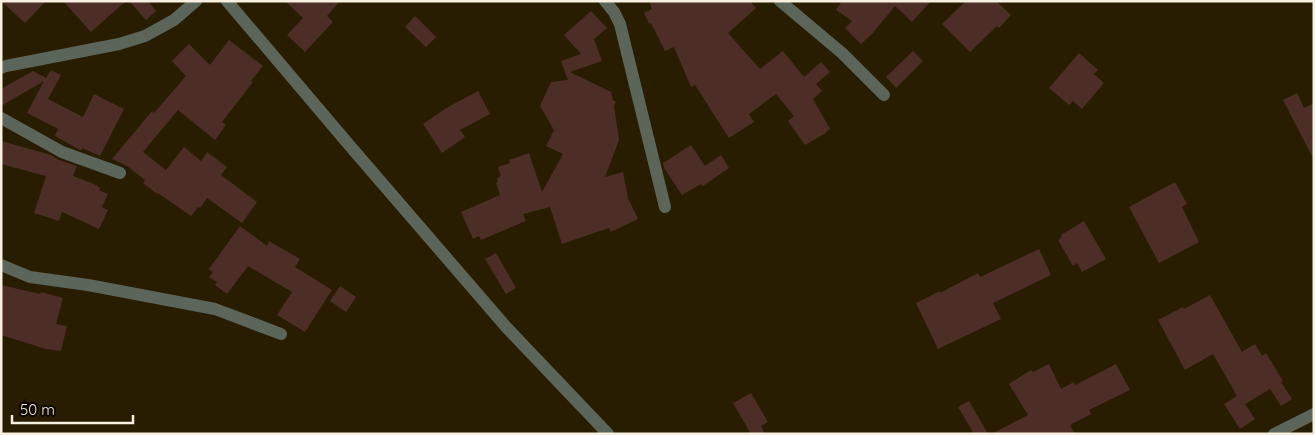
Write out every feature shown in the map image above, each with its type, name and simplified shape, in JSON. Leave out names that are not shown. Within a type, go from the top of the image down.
[{"type":"street","points":[[1,68],[119,44],[145,36],[174,20],[196,1]]},
{"type":"street","points":[[228,1],[507,328],[608,434]]},
{"type":"street","points":[[605,1],[616,7],[665,207]]},
{"type":"street","points":[[780,1],[842,53],[884,95]]},
{"type":"street","points":[[1,118],[62,152],[120,173]]},
{"type":"street","points":[[1,265],[30,277],[88,285],[214,309],[281,334]]},
{"type":"street","points":[[1274,434],[1314,414]]},
{"type":"building","points":[[1,1],[46,1],[25,23]]},
{"type":"building","points":[[63,1],[126,1],[91,32]]},
{"type":"building","points":[[129,1],[148,1],[156,11],[146,20]]},
{"type":"building","points":[[285,1],[340,1],[327,16],[333,22],[305,52],[287,35],[303,18]]},
{"type":"building","points":[[649,1],[750,1],[756,8],[728,33],[760,69],[783,51],[804,77],[821,62],[830,72],[816,84],[822,91],[813,99],[830,129],[805,145],[788,121],[794,116],[776,94],[749,114],[754,122],[729,138],[695,85],[691,87],[674,47],[665,51],[651,23],[649,24],[644,13],[652,9]]},
{"type":"building","points":[[842,1],[931,1],[912,22],[895,6],[872,34],[861,44],[845,28],[852,21],[836,10]]},
{"type":"building","points":[[966,1],[996,1],[1011,15],[999,28],[997,26],[970,52],[942,24]]},
{"type":"building","points":[[591,11],[607,28],[594,39],[602,61],[570,72],[611,92],[613,100],[616,102],[614,106],[619,140],[605,177],[623,172],[628,198],[638,219],[611,232],[609,228],[562,244],[550,207],[523,214],[526,221],[481,240],[479,236],[473,239],[461,212],[500,195],[496,183],[498,182],[497,178],[501,176],[498,167],[510,163],[509,160],[529,153],[542,192],[563,154],[546,146],[554,130],[540,106],[551,82],[568,80],[561,61],[581,54],[564,35]]},
{"type":"building","points":[[415,16],[436,37],[426,47],[405,27]]},
{"type":"building","points":[[229,40],[263,66],[222,122],[226,125],[215,140],[178,110],[143,152],[166,170],[184,147],[201,161],[207,152],[227,167],[221,175],[257,202],[242,223],[207,198],[191,216],[157,194],[143,183],[145,180],[127,166],[112,159],[152,111],[154,113],[186,76],[172,61],[189,44],[210,65]]},
{"type":"building","points":[[913,51],[923,61],[896,88],[886,77]]},
{"type":"building","points":[[1079,53],[1098,70],[1094,74],[1104,83],[1082,109],[1073,101],[1069,105],[1049,88]]},
{"type":"building","points":[[51,70],[61,75],[48,99],[83,117],[94,94],[124,109],[100,156],[82,148],[80,150],[55,136],[58,129],[27,113],[44,81],[1,106],[1,89],[33,71],[46,78]]},
{"type":"building","points":[[478,91],[490,114],[460,130],[465,137],[442,153],[423,124],[448,107]]},
{"type":"building","points":[[1297,93],[1304,108],[1314,103],[1314,160],[1283,100]]},
{"type":"building","points":[[1,141],[51,155],[77,166],[73,176],[94,184],[100,188],[99,190],[108,194],[102,207],[108,210],[99,229],[62,212],[59,221],[34,213],[46,176],[1,164]]},
{"type":"building","points":[[691,145],[705,166],[721,155],[729,168],[703,186],[701,184],[682,195],[664,168],[663,163]]},
{"type":"building","points":[[1175,182],[1187,204],[1182,207],[1199,242],[1159,263],[1129,207]]},
{"type":"building","points":[[1084,221],[1106,259],[1082,272],[1077,263],[1073,266],[1058,240],[1062,237],[1061,235]]},
{"type":"building","points":[[240,226],[267,246],[269,241],[300,259],[295,267],[332,290],[305,332],[277,315],[292,292],[248,266],[227,294],[215,285],[217,282],[209,277],[213,272],[209,269]]},
{"type":"building","points":[[1039,249],[1051,275],[993,303],[1001,319],[938,349],[916,303],[978,273],[980,277]]},
{"type":"building","points":[[496,253],[516,288],[506,294],[485,259]]},
{"type":"building","points":[[1,285],[63,298],[56,324],[67,326],[61,351],[46,349],[1,335]]},
{"type":"building","points":[[340,286],[356,297],[346,312],[330,301]]},
{"type":"building","points":[[1210,295],[1242,352],[1255,344],[1262,356],[1266,353],[1292,399],[1281,406],[1270,389],[1245,404],[1255,419],[1240,429],[1224,404],[1237,396],[1213,354],[1185,370],[1158,320]]},
{"type":"building","points":[[1049,364],[1061,389],[1074,382],[1075,385],[1116,364],[1130,390],[1089,410],[1091,414],[1070,425],[1075,434],[991,434],[1028,415],[1009,384],[1031,370],[1033,372]]},
{"type":"building","points":[[751,393],[768,422],[761,426],[765,434],[751,434],[733,403]]},
{"type":"building","points":[[969,401],[988,434],[974,434],[958,407]]}]
